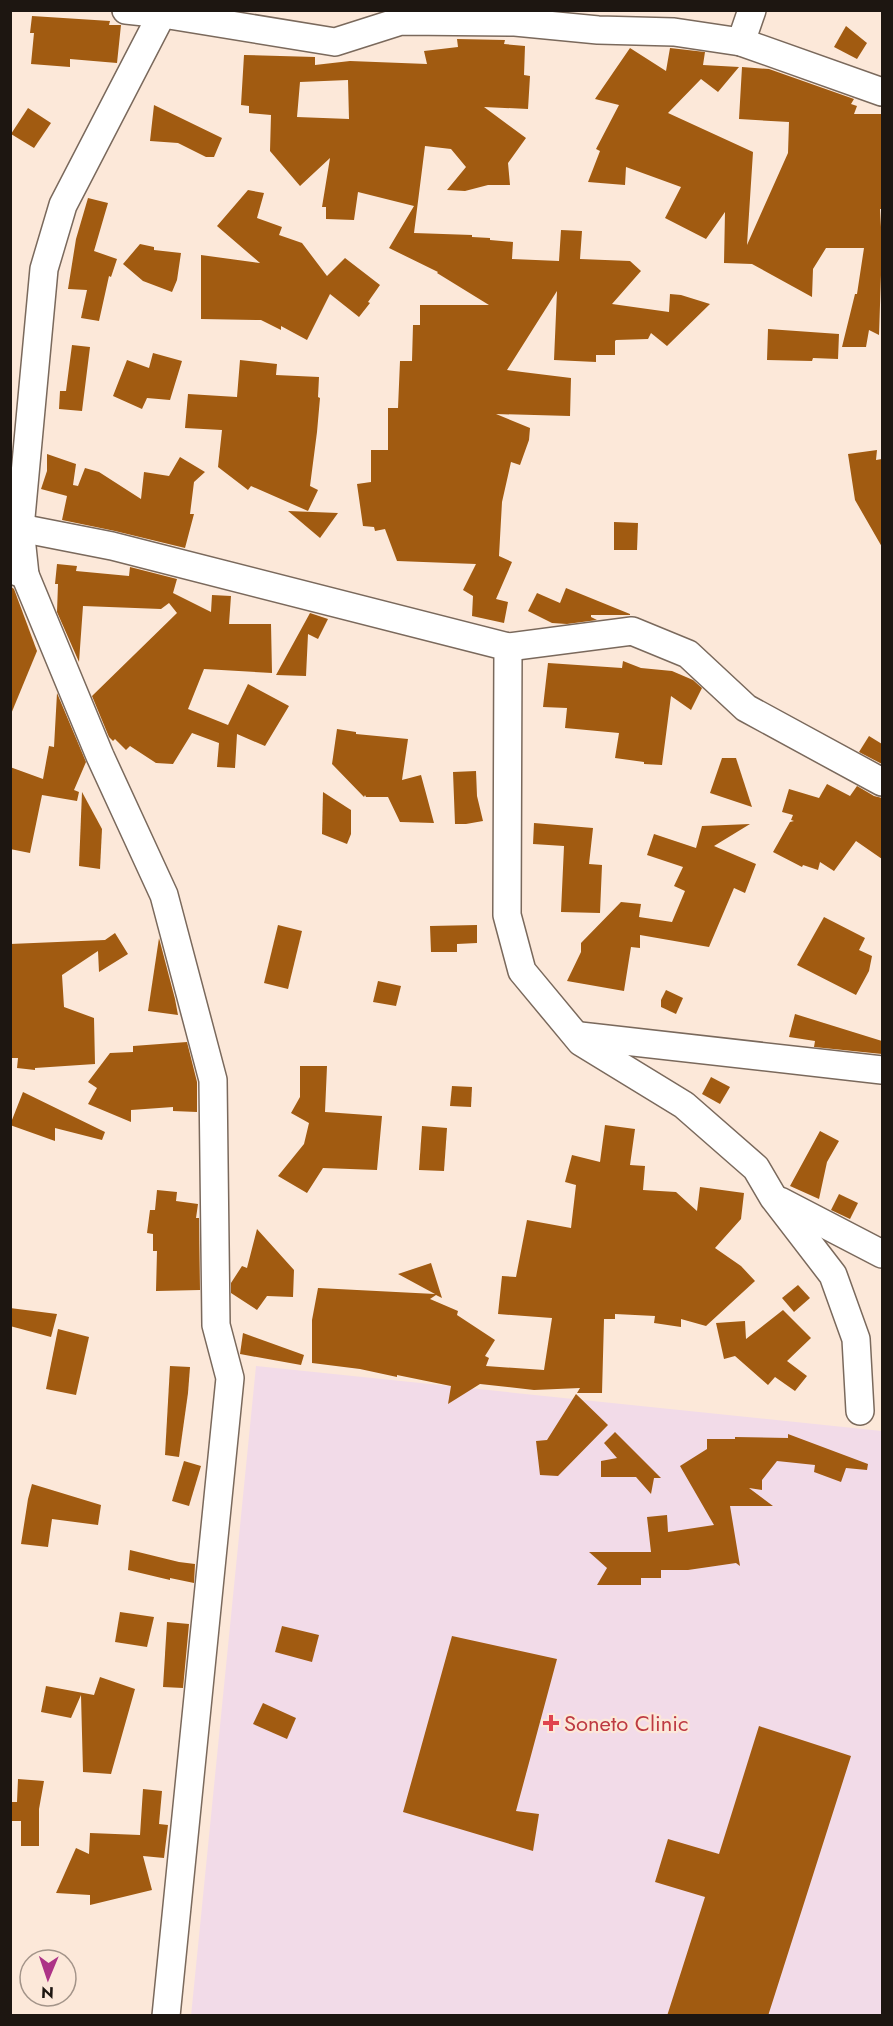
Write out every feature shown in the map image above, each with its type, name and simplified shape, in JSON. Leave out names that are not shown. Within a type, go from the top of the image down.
[{"type":"street","points":[[126,10],[163,12],[335,42],[401,21],[515,22],[598,30],[674,32],[741,42],[882,92]]},
{"type":"street","points":[[741,42],[752,10]]},
{"type":"street","points":[[163,12],[63,205],[44,269],[15,527],[18,572],[164,895],[213,1080],[216,1325],[230,1378],[166,2016]]},
{"type":"street","points":[[15,527],[112,546],[508,647],[632,631],[688,654],[746,708],[882,782]]},
{"type":"street","points":[[508,647],[507,915],[522,971],[581,1042],[684,1105],[756,1168],[773,1197],[833,1275],[856,1339],[860,1411]]},
{"type":"street","points":[[576,1035],[882,1070]]},
{"type":"street","points":[[773,1197],[882,1250]]},
{"type":"shaded area","name":"Soneto Clinic","points":[[256,1366],[882,1431],[882,2015],[191,2016]]},
{"type":"building","points":[[32,16],[110,21],[109,25],[121,25],[117,63],[70,59],[70,67],[31,64],[34,33],[30,33]]},
{"type":"building","points":[[846,26],[867,43],[857,59],[834,47]]},
{"type":"building","points":[[457,39],[505,40],[504,44],[525,46],[524,75],[530,76],[528,109],[484,107],[526,138],[508,163],[510,185],[488,185],[465,191],[447,190],[466,167],[451,149],[425,146],[414,233],[472,235],[472,237],[513,242],[512,259],[559,261],[561,230],[582,231],[580,259],[630,261],[641,271],[612,304],[669,312],[670,294],[710,304],[667,346],[651,333],[648,339],[616,340],[615,355],[596,355],[596,362],[554,360],[557,291],[507,370],[571,378],[570,416],[496,414],[530,428],[529,440],[520,465],[511,462],[502,502],[499,556],[512,562],[496,599],[508,602],[504,623],[472,616],[473,596],[463,590],[476,564],[397,561],[385,529],[375,531],[374,527],[363,526],[357,484],[371,482],[371,450],[388,450],[388,408],[398,408],[400,361],[412,361],[413,325],[420,325],[420,305],[489,305],[438,272],[389,248],[414,206],[358,192],[354,220],[326,219],[326,207],[322,207],[330,158],[300,186],[270,151],[271,115],[249,113],[249,106],[241,105],[244,55],[315,57],[315,65],[350,61],[427,64],[424,51],[458,47]],"holes":[[[348,80],[349,119],[297,117],[300,82]]]},
{"type":"building","points":[[630,48],[666,71],[670,48],[705,52],[703,65],[739,67],[718,92],[701,79],[668,113],[753,152],[747,245],[788,153],[789,122],[739,119],[742,67],[769,69],[854,99],[851,104],[857,106],[854,114],[882,114],[879,335],[869,330],[866,347],[842,347],[855,294],[857,294],[864,248],[826,248],[813,269],[812,297],[752,264],[724,263],[725,212],[706,239],[665,218],[681,187],[626,167],[625,185],[588,182],[600,151],[596,149],[619,105],[595,99]]},
{"type":"building","points":[[154,105],[222,138],[214,157],[206,157],[178,143],[150,141]]},
{"type":"building","points":[[28,108],[51,123],[34,148],[11,134]]},
{"type":"building","points":[[248,190],[264,193],[257,218],[282,227],[279,235],[302,243],[327,276],[345,258],[380,285],[359,317],[330,294],[307,340],[281,326],[281,330],[261,320],[201,319],[201,255],[260,263],[217,226]]},
{"type":"building","points":[[88,198],[108,203],[94,251],[117,259],[111,277],[109,276],[99,321],[81,318],[87,290],[68,289],[76,239]]},
{"type":"building","points":[[140,244],[154,247],[154,250],[181,253],[177,280],[172,292],[143,281],[123,264]]},
{"type":"building","points":[[768,329],[839,334],[838,359],[767,360]]},
{"type":"building","points":[[72,345],[90,347],[82,411],[59,409],[60,391],[66,391]]},
{"type":"building","points":[[153,353],[182,361],[170,400],[147,398],[142,409],[113,396],[127,360],[149,368]]},
{"type":"building","points":[[240,360],[277,364],[276,375],[319,377],[318,397],[320,398],[310,486],[318,490],[308,511],[251,486],[248,490],[218,467],[222,430],[185,428],[188,394],[237,397]]},
{"type":"building","points":[[877,450],[876,460],[882,459],[882,547],[855,500],[848,454]]},
{"type":"building","points":[[47,454],[76,464],[73,485],[78,486],[85,468],[99,472],[141,499],[144,472],[169,476],[180,457],[205,472],[194,482],[190,514],[194,514],[185,548],[62,520],[67,496],[41,489],[47,471]]},
{"type":"building","points":[[288,511],[338,513],[320,538]]},
{"type":"building","points":[[614,522],[638,523],[637,550],[614,550]]},
{"type":"building","points":[[57,564],[77,566],[76,571],[129,576],[130,567],[177,579],[173,593],[211,612],[212,595],[231,596],[229,624],[271,624],[272,673],[204,669],[188,709],[228,725],[248,684],[289,706],[265,746],[237,734],[235,768],[217,767],[219,743],[192,733],[173,764],[156,763],[130,746],[126,750],[115,739],[113,741],[109,737],[92,696],[177,613],[169,603],[161,609],[83,606],[79,662],[57,612],[58,584],[55,584]]},
{"type":"building","points":[[10,586],[14,589],[37,651],[11,714]]},
{"type":"building","points":[[566,588],[630,615],[591,615],[597,620],[567,624],[552,623],[528,611],[537,593],[560,603]]},
{"type":"building","points":[[310,613],[328,619],[318,639],[308,634],[306,676],[276,675]]},
{"type":"building","points":[[623,661],[641,668],[672,671],[693,680],[702,688],[691,710],[671,696],[662,765],[615,758],[619,733],[565,728],[567,708],[543,707],[548,663],[622,668]]},
{"type":"building","points":[[57,693],[86,762],[74,790],[79,792],[77,801],[42,795],[30,853],[10,849],[10,767],[43,779],[49,746],[54,747]]},
{"type":"building","points":[[337,729],[356,732],[356,734],[408,739],[402,780],[421,775],[434,823],[400,822],[388,797],[366,797],[365,795],[364,797],[332,764]]},
{"type":"building","points":[[869,736],[882,744],[882,764],[859,752]]},
{"type":"building","points":[[722,758],[736,758],[752,807],[710,793]]},
{"type":"building","points":[[476,771],[477,796],[483,821],[455,824],[453,772]]},
{"type":"building","points":[[827,784],[850,796],[857,786],[882,798],[882,859],[856,841],[834,871],[820,862],[818,870],[803,865],[802,867],[773,852],[790,822],[794,821],[791,820],[793,815],[782,812],[789,789],[819,798]]},
{"type":"building","points":[[82,792],[102,829],[100,869],[79,866]]},
{"type":"building","points":[[323,792],[351,810],[351,834],[347,844],[322,834]]},
{"type":"building","points":[[534,823],[593,828],[589,864],[602,865],[600,913],[561,912],[564,846],[533,844]]},
{"type":"building","points":[[750,824],[714,846],[756,864],[745,893],[734,888],[709,947],[640,935],[640,948],[631,947],[624,991],[567,981],[581,952],[581,943],[621,902],[641,904],[639,917],[672,922],[685,891],[674,886],[683,867],[647,855],[654,834],[696,848],[702,826]]},
{"type":"building","points":[[824,917],[865,938],[859,950],[872,956],[869,971],[856,995],[797,965]]},
{"type":"building","points":[[278,925],[302,931],[288,989],[264,983]]},
{"type":"building","points":[[477,925],[477,943],[457,944],[457,952],[431,952],[430,926]]},
{"type":"building","points":[[115,933],[128,954],[99,972],[98,951],[62,975],[64,1007],[94,1018],[95,1064],[35,1068],[35,1070],[17,1068],[18,1058],[10,1058],[10,944],[105,940]]},
{"type":"building","points":[[159,938],[175,999],[178,1015],[148,1011]]},
{"type":"building","points":[[378,981],[401,986],[396,1006],[373,1002]]},
{"type":"building","points":[[666,990],[683,998],[676,1014],[661,1007],[661,1000]]},
{"type":"building","points":[[795,1014],[882,1041],[882,1054],[814,1047],[815,1041],[789,1037]]},
{"type":"building","points":[[187,1042],[197,1082],[197,1112],[173,1111],[173,1107],[131,1110],[131,1122],[88,1104],[97,1088],[88,1082],[110,1053],[133,1052],[133,1046]]},
{"type":"building","points":[[300,1066],[327,1066],[325,1112],[382,1116],[377,1170],[323,1168],[307,1193],[278,1176],[304,1144],[309,1123],[291,1113],[300,1097]]},
{"type":"building","points":[[711,1077],[730,1087],[720,1104],[702,1094]]},
{"type":"building","points":[[452,1086],[472,1087],[471,1107],[450,1106]]},
{"type":"building","points":[[23,1092],[105,1132],[102,1140],[55,1128],[55,1141],[10,1125]]},
{"type":"building","points":[[605,1125],[635,1129],[630,1165],[645,1166],[643,1190],[676,1192],[697,1211],[700,1187],[744,1193],[741,1219],[715,1248],[741,1266],[755,1281],[706,1326],[681,1319],[681,1327],[654,1323],[655,1316],[615,1314],[615,1319],[604,1319],[602,1393],[577,1393],[580,1388],[534,1390],[480,1384],[448,1404],[451,1386],[397,1375],[397,1377],[360,1369],[312,1363],[312,1320],[318,1288],[435,1294],[398,1274],[431,1263],[442,1298],[436,1295],[430,1299],[458,1311],[457,1315],[495,1340],[485,1356],[489,1358],[486,1366],[544,1370],[552,1318],[498,1314],[502,1276],[516,1277],[527,1220],[571,1228],[576,1185],[565,1182],[572,1155],[600,1162]]},
{"type":"building","points":[[422,1126],[447,1128],[444,1171],[419,1170]]},
{"type":"building","points":[[820,1131],[839,1141],[827,1162],[819,1199],[790,1186]]},
{"type":"building","points":[[157,1190],[177,1192],[176,1201],[198,1204],[196,1218],[199,1218],[200,1290],[156,1291],[157,1251],[153,1251],[153,1234],[147,1233],[150,1210],[155,1210]]},
{"type":"building","points":[[839,1194],[858,1203],[850,1219],[831,1210]]},
{"type":"building","points":[[257,1229],[294,1270],[293,1297],[267,1296],[257,1310],[231,1293],[231,1283],[242,1266],[247,1268]]},
{"type":"building","points":[[798,1285],[810,1298],[794,1312],[782,1298]]},
{"type":"building","points":[[10,1308],[57,1314],[51,1337],[10,1326]]},
{"type":"building","points":[[783,1310],[811,1338],[787,1361],[807,1376],[795,1391],[775,1377],[768,1385],[735,1356],[724,1359],[716,1323],[745,1321],[746,1339]]},
{"type":"building","points":[[58,1329],[89,1337],[76,1395],[46,1389]]},
{"type":"building","points":[[243,1333],[304,1355],[301,1365],[240,1354]]},
{"type":"building","points":[[170,1366],[190,1367],[179,1457],[165,1455]]},
{"type":"building","points":[[576,1394],[608,1425],[558,1476],[540,1475],[536,1441],[547,1440]]},
{"type":"building","points":[[615,1432],[661,1478],[654,1478],[651,1494],[636,1477],[601,1477],[601,1461],[617,1458],[604,1443]]},
{"type":"building","points":[[788,1434],[868,1464],[867,1470],[846,1468],[841,1482],[814,1472],[815,1465],[777,1461],[762,1480],[762,1490],[749,1488],[773,1506],[730,1506],[740,1566],[736,1563],[688,1570],[661,1570],[661,1578],[641,1578],[641,1585],[597,1585],[607,1568],[589,1552],[651,1552],[647,1517],[667,1515],[668,1532],[714,1525],[680,1466],[707,1449],[707,1439],[788,1438]]},
{"type":"building","points":[[184,1461],[201,1466],[189,1506],[172,1501]]},
{"type":"building","points":[[32,1484],[101,1505],[98,1525],[52,1519],[48,1547],[21,1544]]},
{"type":"building","points":[[130,1550],[195,1564],[194,1583],[128,1570]]},
{"type":"building","points":[[120,1612],[154,1617],[147,1647],[115,1642]]},
{"type":"building","points":[[167,1622],[189,1624],[183,1688],[163,1687]]},
{"type":"building","points":[[282,1626],[319,1635],[312,1662],[275,1652]]},
{"type":"building","points":[[452,1636],[557,1659],[516,1811],[539,1814],[533,1851],[403,1812]]},
{"type":"building","points":[[100,1677],[135,1689],[111,1774],[83,1772],[81,1695],[71,1718],[41,1712],[46,1686],[94,1695]]},
{"type":"building","points":[[263,1703],[296,1718],[287,1739],[253,1724]]},
{"type":"building","points":[[759,1726],[851,1756],[768,2016],[667,2016],[705,1897],[655,1882],[668,1839],[719,1854]]},
{"type":"building","points":[[18,1779],[44,1781],[39,1809],[39,1846],[21,1846],[21,1821],[10,1821],[10,1802],[17,1802]]},
{"type":"building","points":[[143,1789],[162,1791],[159,1824],[168,1825],[164,1858],[143,1856],[152,1890],[90,1905],[90,1895],[56,1893],[76,1848],[89,1854],[90,1833],[140,1835]]},
{"type":"place","name":"Soneto Clinic","points":[[551,1723]]}]
